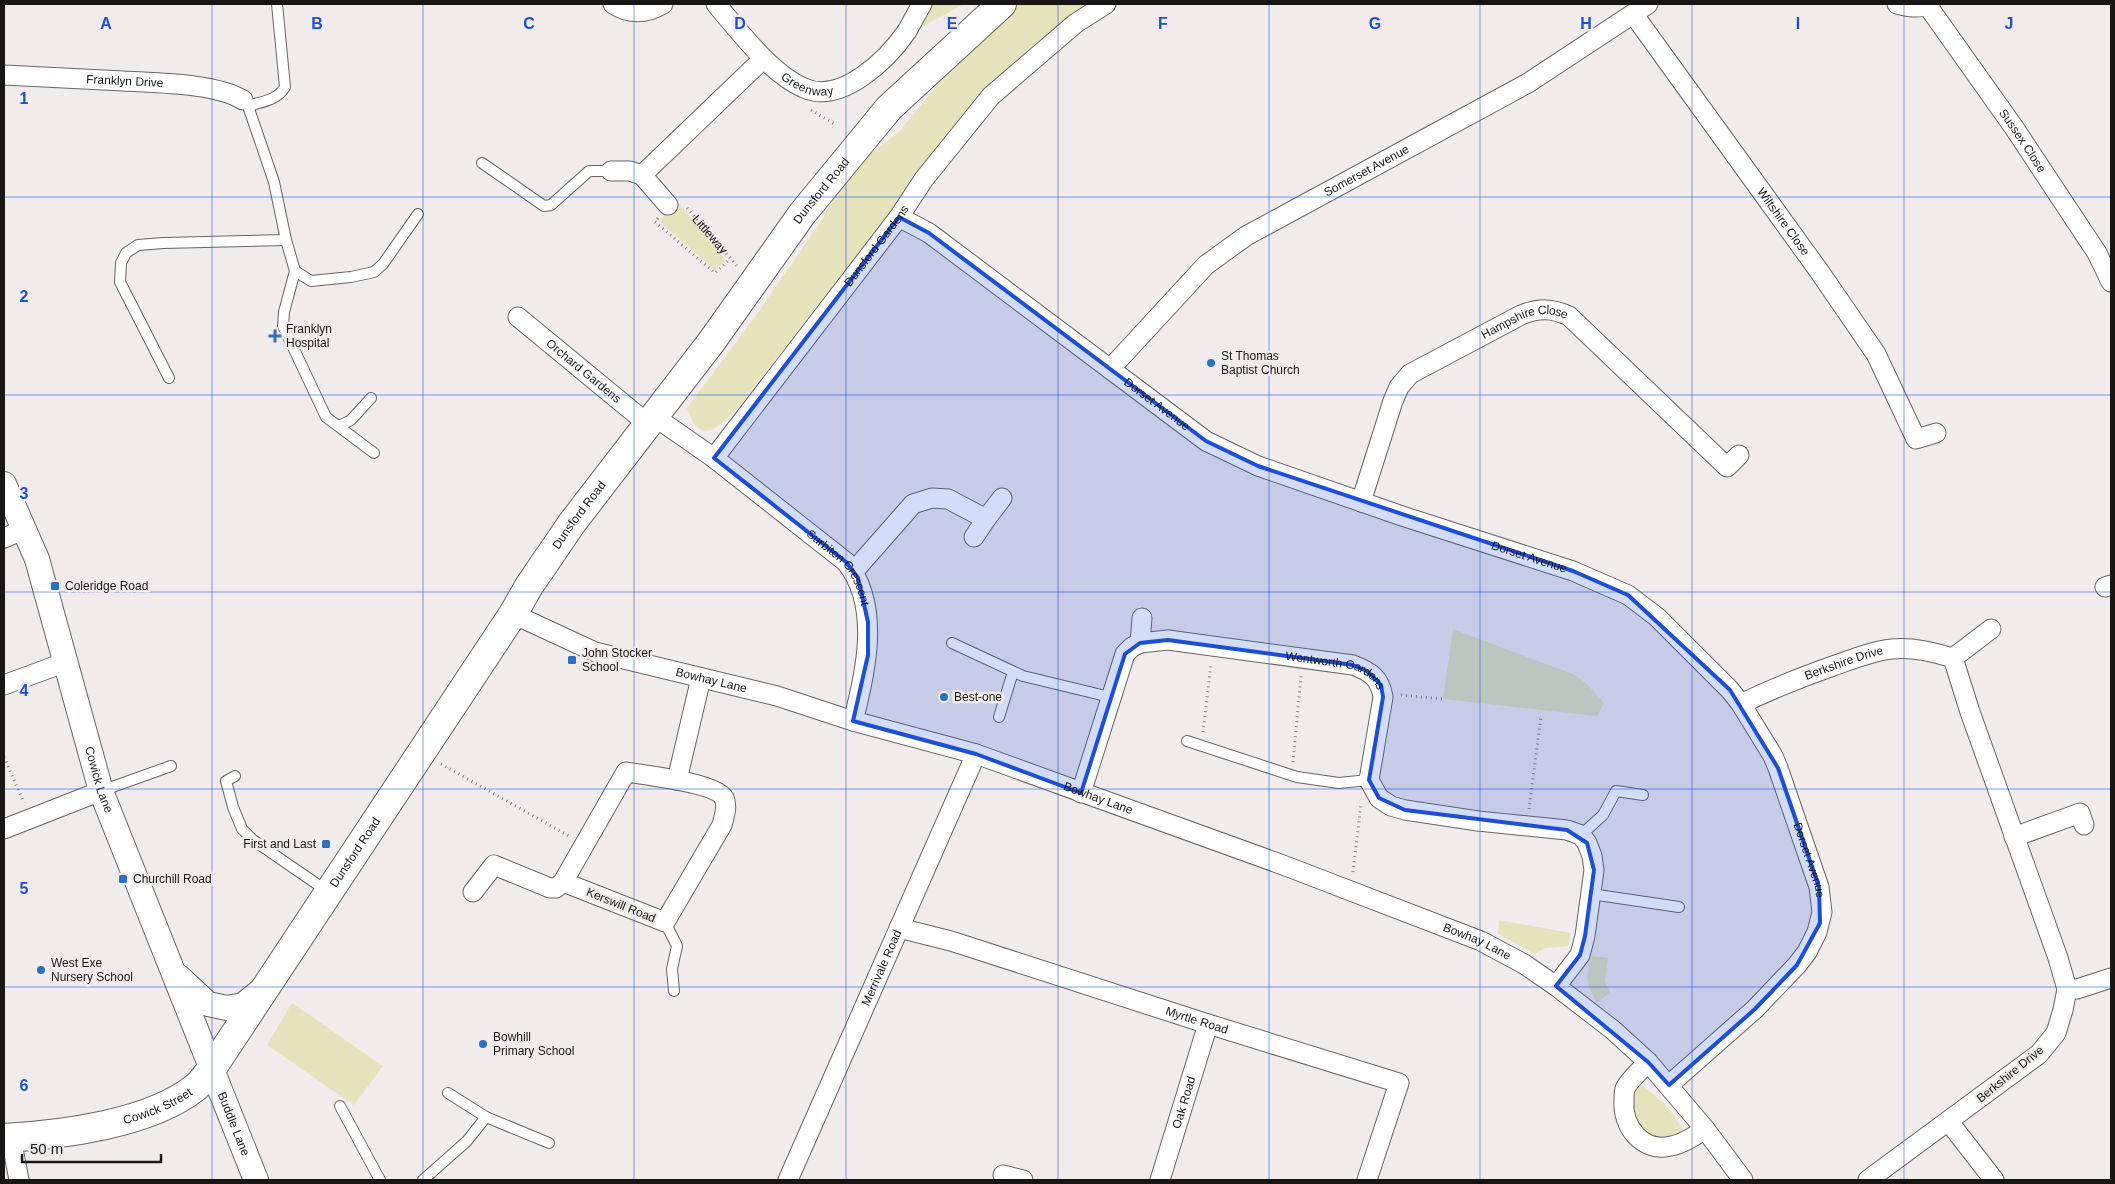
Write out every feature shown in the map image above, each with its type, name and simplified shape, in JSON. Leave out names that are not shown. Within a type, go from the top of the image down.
[{"type":"main road","name":"Dunsford Road","points":[[211,1070],[572,523],[652,422],[802,214],[889,108],[1002,4]]},
{"type":"main road","name":"Cowick Street","points":[[7,1138],[90,1128],[126,1120],[178,1098],[196,1087],[211,1070]]},
{"type":"street","points":[[614,4],[630,12],[653,9],[663,4]]},
{"type":"street","name":"Greenway","points":[[716,4],[763,59],[801,88],[822,93],[836,90],[869,71],[906,32],[922,4]]},
{"type":"street","name":"Dunsford Gardens","points":[[714,458],[899,217],[924,179],[991,96],[1076,23],[1106,4]]},
{"type":"street","points":[[1897,4],[1912,7],[1929,4]]},
{"type":"street","name":"Sussex Close","points":[[1929,4],[2097,253],[2111,282]]},
{"type":"street","name":"Somerset Avenue","points":[[1110,369],[1188,284],[1222,251],[1246,236],[1528,83],[1641,9]]},
{"type":"street","name":"Wiltshire Close","points":[[1641,9],[1876,354],[1908,442],[1936,433]]},
{"type":"street","points":[[642,176],[763,59]]},
{"type":"street","name":"Franklyn Drive","points":[[4,75],[163,84],[221,90],[233,94],[246,103]]},
{"type":"street","points":[[611,171],[630,171],[642,176],[668,205]]},
{"type":"street","name":"Dorset Avenue","points":[[899,217],[929,232],[1206,441],[1225,452],[1258,466],[1361,502],[1573,571],[1628,594],[1657,618],[1730,690],[1741,704],[1773,756],[1794,808],[1819,886],[1822,912],[1813,942],[1797,965],[1755,1009],[1669,1085]]},
{"type":"street","name":"Hampshire Close","points":[[1361,502],[1393,401],[1399,387],[1410,374],[1521,315],[1545,309],[1556,310],[1569,316],[1728,466]]},
{"type":"street","name":"Orchard Gardens","points":[[518,317],[652,422]]},
{"type":"street","points":[[652,422],[714,458]]},
{"type":"street","name":"Surbiton Crescent","points":[[714,458],[831,550],[854,571],[858,578],[868,622],[868,655],[853,721]]},
{"type":"street","name":"Cowick Lane","points":[[4,484],[14,533],[37,559],[101,791],[211,1070]]},
{"type":"street","points":[[854,571],[909,507],[918,503],[932,498],[948,498],[986,519]]},
{"type":"street","points":[[974,537],[1002,498]]},
{"type":"street","name":"Bowhay Lane","points":[[513,614],[594,652],[777,696],[853,721],[976,754],[1081,794],[1351,890],[1481,941],[1524,964],[1613,1030],[1648,1062],[1669,1085],[1743,1180]]},
{"type":"street","points":[[1081,794],[1125,654],[1140,643],[1142,618]]},
{"type":"street","points":[[1953,658],[1991,629]]},
{"type":"street","name":"Wentworth Gardens","points":[[1140,643],[1168,640],[1353,665],[1366,671],[1381,685],[1383,694],[1367,781]]},
{"type":"street","name":"Berkshire Drive","points":[[1741,704],[1777,686],[1869,653],[1893,649],[1909,649],[1929,651],[1953,658],[1970,712],[2058,958],[2066,989],[2063,1010],[2056,1033],[2039,1054],[1868,1180]]},
{"type":"street","points":[[4,685],[66,662]]},
{"type":"street","points":[[677,780],[701,678]]},
{"type":"street","name":"Merrivale Road","points":[[788,1180],[976,754]]},
{"type":"street","name":"Kerswill Road","points":[[626,772],[677,780],[717,790],[724,799],[726,812],[722,825],[665,922],[563,882],[584,845],[626,772]]},
{"type":"street","points":[[1367,781],[1379,798],[1398,808],[1478,821],[1567,830],[1581,836],[1587,843],[1592,856],[1594,870],[1585,936],[1580,955],[1556,986]]},
{"type":"street","points":[[4,829],[30,817],[101,791]]},
{"type":"street","points":[[2014,837],[2080,811]]},
{"type":"street","points":[[473,892],[494,865],[550,888],[556,888],[563,882]]},
{"type":"street","name":"Myrtle Road","points":[[899,928],[951,941],[1399,1083],[1367,1180]]},
{"type":"street","points":[[172,970],[208,1004],[227,1008],[243,1005],[265,987]]},
{"type":"street","points":[[2066,989],[2077,989],[2111,978]]},
{"type":"street","name":"Oak Road","points":[[1160,1180],[1208,1024]]},
{"type":"street","points":[[1648,1062],[1625,1089],[1623,1111],[1628,1126],[1636,1137],[1656,1146],[1670,1147],[1692,1138],[1705,1129]]},
{"type":"street","name":"Buddle Lane","points":[[211,1070],[256,1180]]},
{"type":"street","points":[[1948,1122],[1994,1180]]},
{"type":"street","points":[[7,1138],[19,1180]]},
{"type":"street","points":[[1003,1175],[1023,1180]]},
{"type":"lane","points":[[277,4],[285,87],[282,94],[246,103],[274,182],[286,240],[295,271],[284,312],[283,326],[326,417],[374,453]]},
{"type":"lane","points":[[482,163],[544,206],[550,205],[589,171],[611,171]]},
{"type":"lane","points":[[295,271],[311,281],[351,277],[374,272],[383,264],[418,214]]},
{"type":"lane","points":[[169,378],[120,282],[121,264],[126,253],[138,245],[286,240]]},
{"type":"lane","points":[[339,426],[351,420],[371,398]]},
{"type":"lane","points":[[952,643],[1023,676],[1110,697]]},
{"type":"lane","points":[[999,717],[1014,672]]},
{"type":"lane","points":[[1187,741],[1292,776],[1339,784],[1367,781]]},
{"type":"lane","points":[[101,791],[171,766]]},
{"type":"lane","points":[[235,776],[226,781],[233,807],[242,829],[253,840],[329,892]]},
{"type":"lane","points":[[1581,836],[1603,815],[1616,791],[1643,795]]},
{"type":"lane","points":[[1591,894],[1679,907]]},
{"type":"lane","points":[[665,922],[677,946],[672,969],[674,991]]},
{"type":"lane","points":[[448,1094],[486,1117],[549,1143]]},
{"type":"lane","points":[[340,1106],[380,1180]]},
{"type":"lane","points":[[423,1180],[467,1141],[486,1117]]},
{"type":"path","name":"Littleway","points":[[677,196],[730,259],[715,273],[655,222],[668,205],[677,196]]},
{"type":"path","points":[[1202,746],[1213,646]]},
{"type":"path","points":[[1292,776],[1302,658]]},
{"type":"path","points":[[1383,694],[1443,698]]},
{"type":"path","points":[[1527,826],[1541,716]]},
{"type":"path","points":[[4,757],[30,817]]},
{"type":"path","points":[[445,766],[584,845]]},
{"type":"path","points":[[1351,890],[1367,781]]},
{"type":"highlighted area","points":[[899,217],[929,233],[1206,441],[1258,466],[1573,571],[1628,595],[1730,690],[1778,768],[1819,887],[1820,923],[1797,965],[1755,1009],[1669,1085],[1648,1062],[1556,986],[1580,955],[1585,936],[1594,870],[1587,843],[1567,830],[1405,810],[1379,798],[1369,780],[1383,697],[1381,685],[1367,671],[1353,665],[1168,640],[1140,643],[1125,654],[1081,793],[976,754],[853,721],[868,655],[868,622],[858,578],[846,562],[714,458]]},
{"type":"green space","points":[[932,4],[964,4],[920,28]]},
{"type":"green space","points":[[1019,4],[1094,4],[914,181],[732,414],[711,430],[704,431],[698,428],[692,421],[687,408],[755,317],[817,227],[846,180],[866,157],[899,132],[966,50]]},
{"type":"green space","points":[[677,201],[725,260],[715,270],[659,221]]},
{"type":"green space","points":[[1453,629],[1573,674],[1586,683],[1604,703],[1597,716],[1443,699]]},
{"type":"green space","points":[[1499,920],[1571,933],[1568,946],[1545,948],[1535,954],[1498,934]]},
{"type":"green space","points":[[1592,956],[1608,958],[1605,981],[1610,992],[1597,1003],[1588,980],[1588,969]]},
{"type":"green space","points":[[292,1003],[383,1066],[354,1105],[267,1045]]},
{"type":"green space","points":[[1638,1085],[1642,1085],[1666,1105],[1684,1131],[1679,1137],[1659,1139],[1651,1137],[1640,1128],[1633,1107],[1632,1092]]},
{"type":"place","name":"Franklyn Hospital","points":[[275,336]]},
{"type":"place","name":"St Thomas Baptist Church","points":[[1211,363]]},
{"type":"place","name":"Coleridge Road","points":[[55,586]]},
{"type":"place","name":"John Stocker School","points":[[572,660]]},
{"type":"place","name":"Best-one","points":[[944,697]]},
{"type":"place","name":"First and Last","points":[[326,844]]},
{"type":"place","name":"Churchill Road","points":[[123,879]]},
{"type":"place","name":"West Exe Nursery School","points":[[41,970]]},
{"type":"place","name":"Bowhill Primary School","points":[[483,1044]]}]
